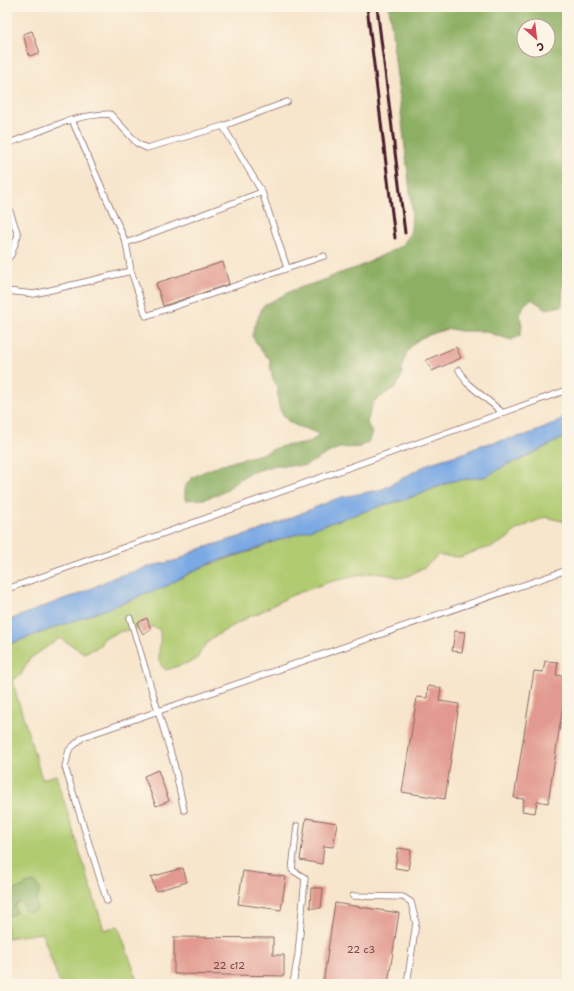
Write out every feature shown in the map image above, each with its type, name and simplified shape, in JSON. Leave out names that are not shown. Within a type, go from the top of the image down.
[{"type":"lane","points":[[7,144],[72,120],[97,114],[110,114],[138,144],[147,148],[223,126],[287,102]]},
{"type":"lane","points":[[72,120],[126,243],[131,271],[146,316],[324,256]]},
{"type":"lane","points":[[223,126],[262,192],[287,268]]},
{"type":"lane","points":[[126,243],[262,192]]},
{"type":"lane","points":[[7,203],[18,235],[11,256],[7,259]]},
{"type":"lane","points":[[7,291],[34,294],[131,271]]},
{"type":"lane","points":[[459,370],[467,383],[503,413]]},
{"type":"lane","points":[[7,589],[567,390]]},
{"type":"lane","points":[[107,901],[65,767],[69,750],[83,737],[567,570]]},
{"type":"lane","points":[[130,618],[157,712],[174,764],[184,810]]},
{"type":"lane","points":[[293,984],[298,954],[305,878],[292,870],[297,826]]},
{"type":"lane","points":[[353,896],[403,897],[411,902],[416,923],[407,984]]},
{"type":"green space","points":[[389,7],[567,7],[567,280],[563,286],[562,306],[547,309],[531,299],[524,305],[520,315],[522,326],[520,336],[511,340],[483,331],[461,331],[450,329],[421,338],[413,344],[407,352],[403,363],[402,374],[397,386],[373,402],[367,423],[372,433],[368,442],[360,447],[339,448],[305,466],[276,465],[247,474],[222,493],[204,499],[185,500],[185,489],[188,482],[204,472],[248,457],[265,453],[277,447],[304,444],[319,435],[313,431],[296,426],[287,420],[282,414],[278,403],[278,389],[273,379],[270,359],[263,353],[252,336],[263,306],[293,290],[359,267],[399,247],[407,239],[411,230],[412,209]]},
{"type":"green space","points":[[567,436],[567,522],[545,517],[516,530],[508,538],[492,547],[460,557],[441,556],[439,554],[425,567],[401,578],[371,573],[329,582],[290,596],[257,614],[250,616],[212,638],[203,648],[196,660],[166,670],[162,666],[159,657],[159,629],[146,626],[134,630],[121,631],[103,639],[101,644],[96,648],[84,653],[60,638],[29,659],[21,675],[12,680],[42,779],[56,775],[104,930],[118,926],[139,984],[60,984],[42,933],[7,938],[7,913],[9,915],[17,903],[20,902],[23,905],[37,905],[36,901],[39,894],[28,883],[15,889],[7,889],[7,645],[134,599],[205,566],[255,550],[267,544],[384,505],[402,501],[453,481],[481,477],[520,460]]},
{"type":"green space","points":[[32,882],[36,883],[40,890],[36,901],[37,910],[28,912],[24,910],[23,905],[20,902],[14,906],[16,913],[8,916],[7,889],[14,890]]},
{"type":"water","points":[[567,416],[567,436],[520,460],[508,464],[487,476],[453,481],[406,499],[214,562],[195,570],[163,588],[145,593],[134,599],[7,645],[7,621],[77,595],[115,577],[178,560],[194,551],[256,532],[338,498],[383,489],[430,463],[467,452],[481,445],[526,435],[547,427]]},
{"type":"building","points":[[32,31],[40,53],[29,56],[23,34]]},
{"type":"building","points":[[223,262],[229,284],[163,306],[156,283]]},
{"type":"building","points":[[456,347],[461,358],[432,371],[426,360]]},
{"type":"building","points":[[147,618],[151,630],[143,634],[137,623]]},
{"type":"building","points":[[455,631],[465,632],[462,652],[452,651]]},
{"type":"building","points":[[545,661],[558,662],[556,675],[567,676],[567,679],[548,803],[537,801],[535,813],[522,811],[524,799],[514,798],[534,671],[543,672]]},
{"type":"building","points":[[428,686],[441,688],[439,701],[459,704],[445,799],[402,792],[417,697],[427,698]]},
{"type":"building","points":[[158,770],[169,801],[156,806],[144,776]]},
{"type":"building","points":[[306,818],[337,823],[333,847],[324,846],[322,864],[300,860]]},
{"type":"building","points":[[398,848],[411,850],[408,870],[395,868]]},
{"type":"building","points":[[183,868],[187,882],[156,891],[151,877]]},
{"type":"building","points":[[243,871],[286,877],[281,910],[238,904]]},
{"type":"building","points":[[311,888],[323,888],[321,908],[310,908]]},
{"type":"building","points":[[335,903],[399,913],[388,984],[323,984]]},
{"type":"building","points":[[174,937],[273,938],[273,955],[284,955],[284,976],[174,974]]},
{"type":"railway","points":[[367,7],[395,238]]},
{"type":"railway","points":[[377,7],[405,233]]}]
